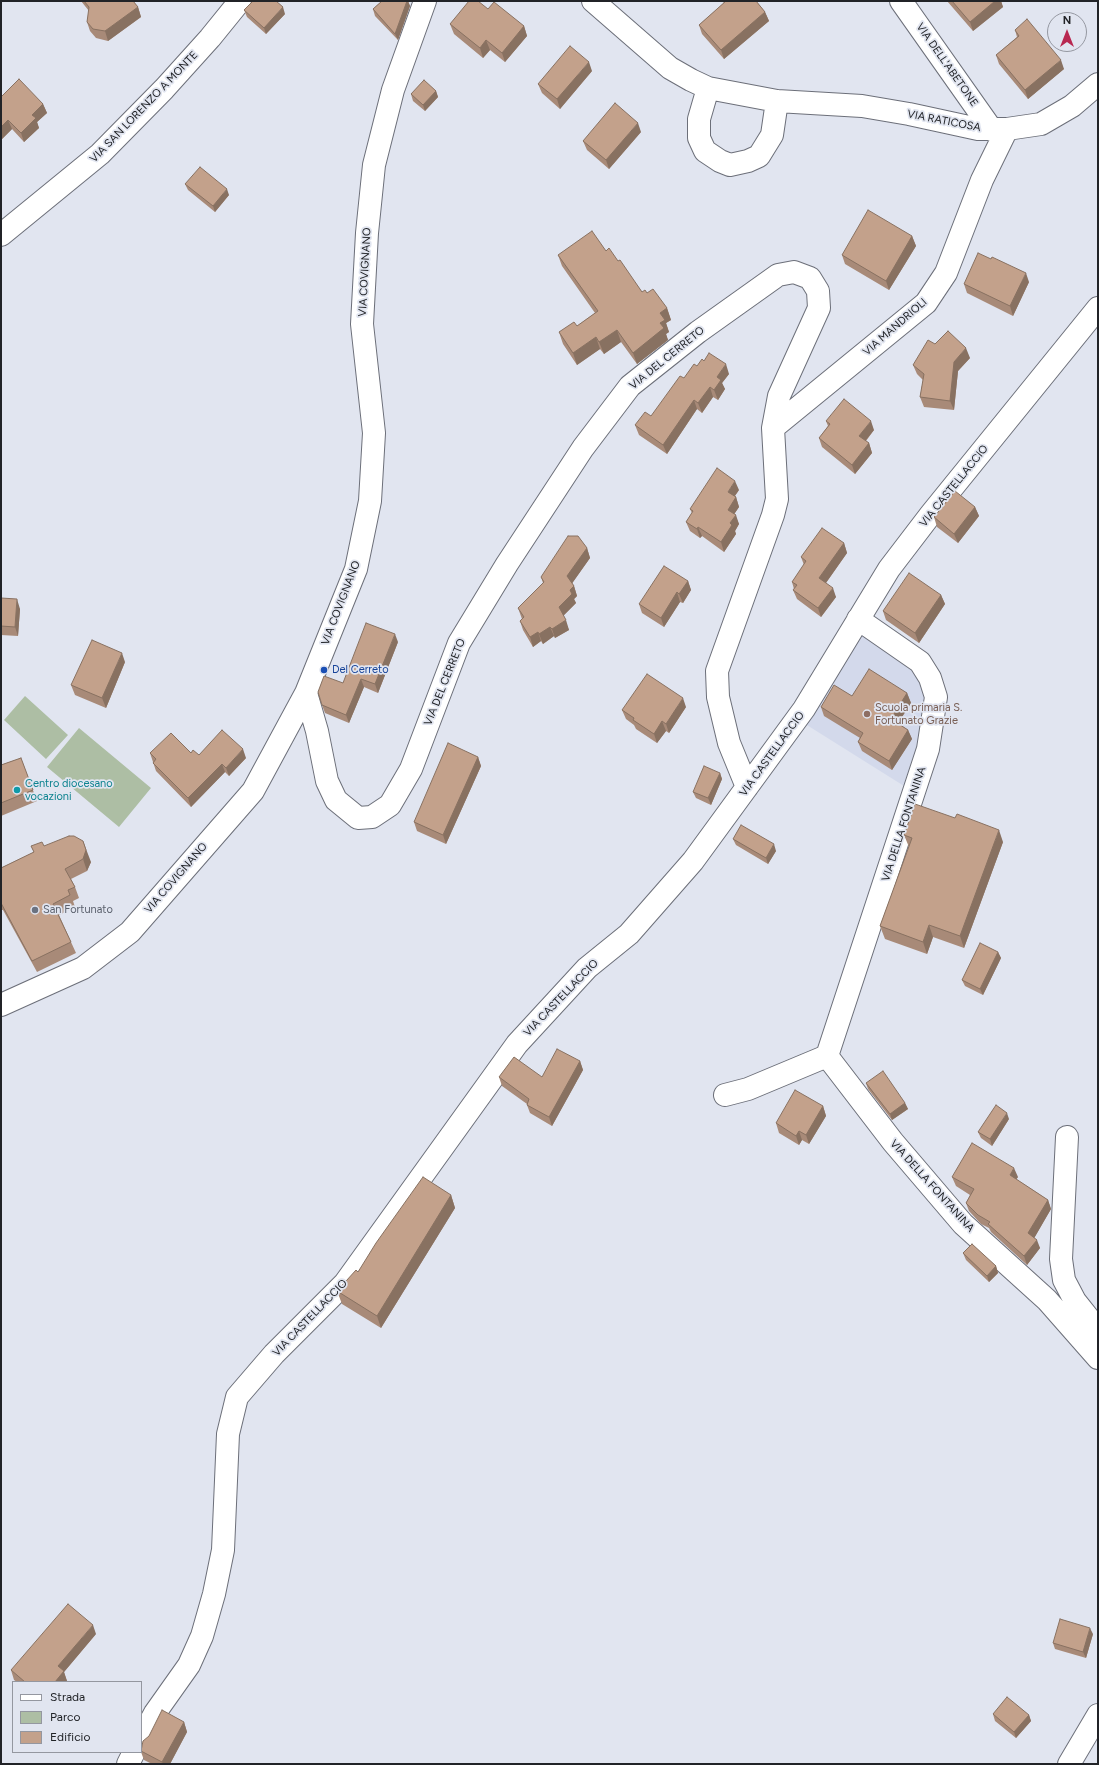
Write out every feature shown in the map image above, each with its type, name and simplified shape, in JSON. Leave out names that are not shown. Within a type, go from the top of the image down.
[{"type":"street","name":"VIA SAN LORENZO A MONTE","points":[[1,235],[100,154],[164,89],[210,38],[240,1]]},
{"type":"street","name":"VIA COVIGNANO","points":[[1,1005],[83,968],[130,932],[252,791],[306,693],[356,570],[370,501],[374,433],[362,324],[367,232],[374,165],[393,90],[425,1]]},
{"type":"street","name":"VIA RATICOSA","points":[[593,1],[670,68],[708,88],[777,102],[862,106],[909,114],[978,129],[1000,129],[1040,124],[1072,106],[1098,84]]},
{"type":"street","name":"VIA DELL'ABETONE","points":[[901,1],[1000,129]]},
{"type":"street","points":[[708,88],[699,119],[699,138],[705,151],[720,161],[730,165],[748,161],[759,156],[772,135],[777,102]]},
{"type":"street","name":"VIA MANDRIOLI","points":[[773,428],[926,303],[946,273],[1000,129]]},
{"type":"street","name":"VIA DEL CERRETO","points":[[306,693],[317,731],[327,781],[336,800],[358,818],[372,817],[390,805],[411,769],[459,643],[507,564],[579,454],[630,386],[698,332],[778,275],[794,272],[810,278],[818,291],[819,308],[779,396],[773,428],[777,499],[773,516],[717,671],[718,697],[729,742],[747,787]]},
{"type":"street","name":"VIA CASTELLACCIO","points":[[142,1737],[155,1713],[189,1665],[202,1636],[214,1594],[223,1550],[228,1434],[237,1397],[274,1354],[345,1283],[517,1044],[587,968],[630,934],[693,861],[804,709],[889,569],[931,514],[1098,308]]},
{"type":"street","name":"VIA DELLA FONTANINA","points":[[858,619],[920,662],[930,678],[936,697],[928,748],[827,1056],[892,1142],[963,1224],[1047,1300],[1098,1358]]},
{"type":"street","points":[[725,1096],[748,1089],[827,1056]]},
{"type":"street","points":[[1067,1137],[1061,1259],[1064,1280],[1075,1301],[1098,1330]]},
{"type":"street","points":[[1069,1764],[1098,1715]]},
{"type":"street","points":[[128,1764],[134,1753]]},
{"type":"shaded area","name":"Scuola primaria S. Fortunato Grazie","points":[[862,628],[913,663],[929,706],[920,742],[904,786],[802,722]]},
{"type":"green space","points":[[25,696],[68,735],[46,759],[4,720]]},
{"type":"green space","points":[[79,728],[151,788],[119,827],[47,767]]},
{"type":"building","points":[[84,1],[133,1],[138,7],[105,31],[93,29],[87,22],[89,7]]},
{"type":"building","points":[[253,1],[276,1],[283,7],[264,28],[244,10]]},
{"type":"building","points":[[382,1],[407,1],[395,34],[373,9]]},
{"type":"building","points":[[469,1],[478,1],[488,9],[494,2],[524,26],[502,53],[486,40],[480,48],[450,24]]},
{"type":"building","points":[[726,1],[756,1],[765,12],[721,50],[699,25]]},
{"type":"building","points":[[952,1],[995,1],[970,22]]},
{"type":"building","points":[[1027,19],[1047,43],[1047,52],[1054,52],[1061,60],[1025,90],[996,55],[1019,36],[1015,30]]},
{"type":"building","points":[[570,46],[589,62],[557,99],[538,84]]},
{"type":"building","points":[[19,79],[43,104],[32,115],[36,118],[21,133],[8,120],[1,127],[1,97]]},
{"type":"building","points":[[424,80],[436,91],[423,105],[411,94]]},
{"type":"building","points":[[615,103],[638,123],[606,160],[583,141]]},
{"type":"building","points":[[200,167],[227,189],[213,206],[185,184]]},
{"type":"building","points":[[868,210],[912,236],[886,281],[842,255]]},
{"type":"building","points":[[592,231],[606,251],[609,248],[618,261],[620,260],[642,292],[645,290],[647,293],[653,289],[667,308],[660,313],[665,320],[660,323],[664,328],[633,353],[617,330],[599,342],[596,337],[573,353],[559,332],[574,322],[577,326],[598,311],[558,255]]},
{"type":"building","points":[[978,253],[991,259],[992,257],[1026,273],[1010,306],[964,284]]},
{"type":"building","points":[[948,331],[966,348],[954,362],[950,401],[920,397],[924,374],[913,365],[928,340],[935,344]]},
{"type":"building","points":[[709,353],[726,364],[717,377],[721,380],[714,390],[710,387],[698,403],[694,400],[663,445],[635,425],[645,412],[651,416],[680,376],[684,378],[694,364],[697,366],[702,359],[704,361]]},
{"type":"building","points":[[844,399],[871,421],[859,436],[869,443],[852,465],[819,438],[830,424],[826,421]]},
{"type":"building","points":[[717,468],[735,481],[728,492],[736,497],[728,510],[736,515],[730,523],[732,525],[721,542],[698,527],[697,529],[686,522],[693,511],[690,509]]},
{"type":"building","points":[[955,491],[975,507],[954,534],[934,517]]},
{"type":"building","points":[[822,528],[844,543],[819,578],[833,588],[818,608],[793,590],[797,585],[792,582],[806,561],[801,557]]},
{"type":"building","points":[[568,536],[578,536],[587,548],[567,576],[574,586],[570,590],[572,594],[559,607],[566,620],[552,629],[550,627],[539,634],[538,632],[530,637],[520,621],[524,617],[518,608],[544,582],[541,577]]},
{"type":"building","points":[[664,566],[688,581],[679,594],[677,592],[661,618],[639,604]]},
{"type":"building","points":[[909,573],[941,595],[915,633],[883,611]]},
{"type":"building","points":[[1,598],[17,599],[15,627],[1,626]]},
{"type":"building","points":[[366,623],[395,634],[375,684],[361,679],[346,715],[322,705],[318,692],[324,676],[343,683]]},
{"type":"building","points":[[92,640],[122,653],[102,698],[71,685]]},
{"type":"building","points":[[869,669],[907,693],[891,719],[908,730],[889,761],[858,742],[863,733],[821,707],[834,685],[852,696]]},
{"type":"building","points":[[647,674],[683,698],[666,724],[662,721],[654,734],[633,720],[634,718],[622,710]]},
{"type":"building","points":[[222,730],[243,749],[226,768],[222,764],[188,798],[153,763],[156,759],[150,753],[171,733],[191,753],[193,750],[199,755]]},
{"type":"building","points":[[448,743],[478,757],[443,835],[414,822]]},
{"type":"building","name":"Centro diocesano vocazioni","points":[[21,758],[33,790],[1,803],[1,765]]},
{"type":"building","points":[[704,766],[720,773],[708,798],[693,792]]},
{"type":"building","points":[[915,804],[955,818],[957,814],[999,830],[960,936],[929,925],[923,942],[880,926],[912,838],[904,835]]},
{"type":"building","points":[[741,825],[774,844],[766,858],[733,839]]},
{"type":"building","name":"San Fortunato","points":[[69,836],[74,836],[83,841],[86,850],[83,859],[65,869],[75,887],[68,890],[70,895],[53,904],[71,942],[32,961],[1,903],[1,868],[34,852],[31,846],[42,842],[44,846]]},
{"type":"building","points":[[980,943],[998,952],[980,989],[962,980]]},
{"type":"building","points":[[557,1049],[580,1061],[549,1117],[527,1105],[529,1099],[499,1077],[514,1057],[542,1077]]},
{"type":"building","points":[[883,1071],[905,1103],[890,1114],[866,1083]]},
{"type":"building","points":[[795,1090],[823,1106],[806,1135],[799,1131],[796,1136],[776,1123]]},
{"type":"building","points":[[996,1105],[1007,1113],[990,1139],[978,1132]]},
{"type":"building","points":[[972,1143],[1014,1168],[1010,1175],[1048,1200],[1028,1233],[1037,1240],[1024,1256],[988,1224],[990,1222],[978,1215],[966,1203],[974,1189],[952,1177]]},
{"type":"building","points":[[423,1177],[451,1195],[377,1316],[337,1291],[356,1270],[358,1272],[376,1243]]},
{"type":"building","points":[[972,1244],[996,1266],[987,1276],[963,1253]]},
{"type":"building","points":[[68,1604],[93,1625],[58,1666],[64,1671],[56,1681],[24,1681],[11,1670]]},
{"type":"building","points":[[1060,1619],[1090,1628],[1083,1652],[1053,1643]]},
{"type":"building","points":[[1007,1697],[1029,1715],[1014,1732],[993,1714]]},
{"type":"building","points":[[162,1710],[184,1722],[162,1762],[142,1752],[143,1741],[149,1736]]},
{"type":"place","name":"Del Cerreto","points":[[324,670]]},
{"type":"place","name":"Scuola primaria S. Fortunato Grazie","points":[[867,714]]},
{"type":"place","name":"Centro diocesano vocazioni","points":[[17,790]]},
{"type":"place","name":"San Fortunato","points":[[35,910]]}]
